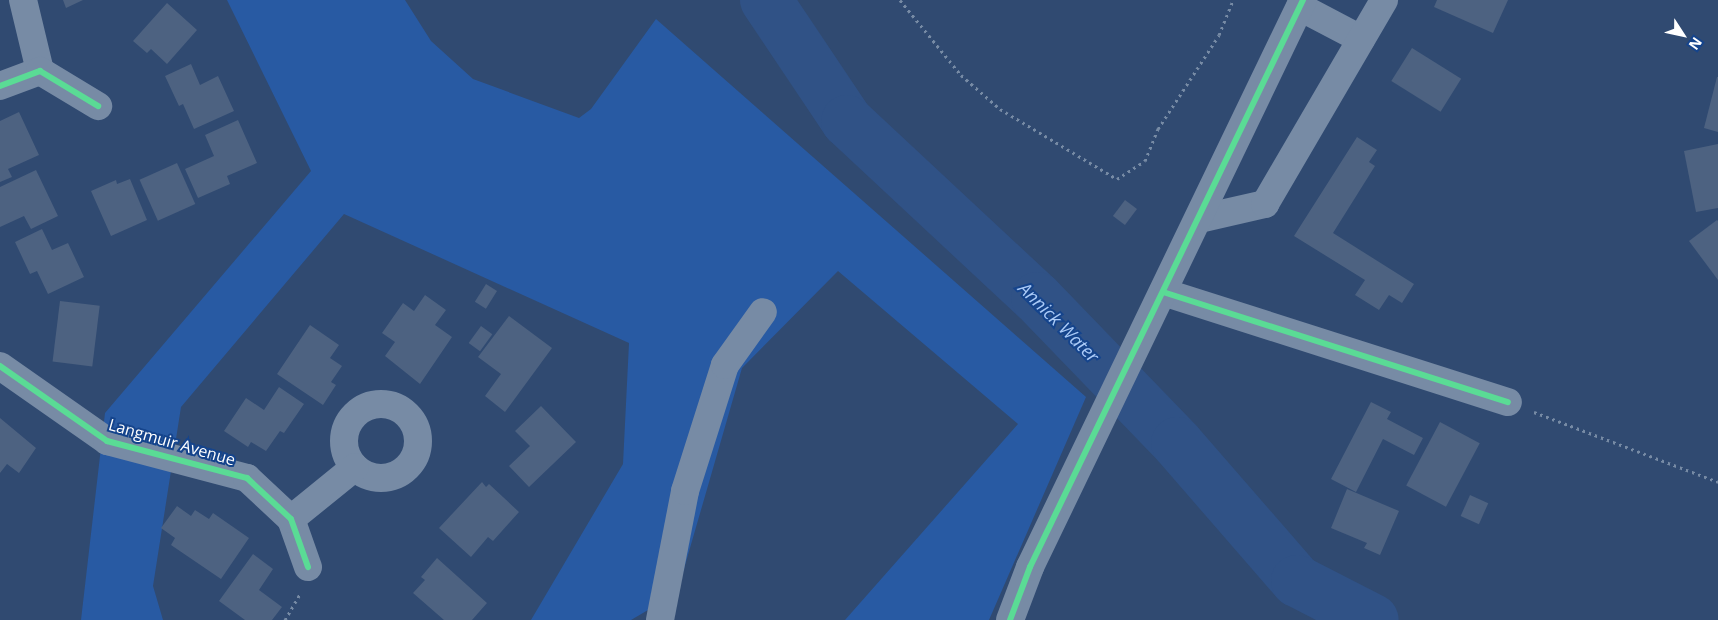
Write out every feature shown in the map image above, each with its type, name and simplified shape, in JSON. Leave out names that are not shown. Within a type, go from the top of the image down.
[{"type":"street","points":[[23,0],[40,71],[98,106]]},
{"type":"street","points":[[1199,219],[1265,204],[1384,0]]},
{"type":"street","points":[[1010,620],[1030,567],[1301,4],[1361,39]]},
{"type":"street","points":[[0,86],[40,71]]},
{"type":"street","points":[[1163,292],[1508,402]]},
{"type":"street","points":[[660,620],[684,491],[724,365],[763,312]]},
{"type":"street","name":"Langmuir Avenue","points":[[0,366],[107,441],[247,478],[290,519],[308,567]]},
{"type":"street","points":[[290,519],[355,467]]},
{"type":"path","points":[[900,0],[961,75],[1000,109],[1118,179],[1145,161],[1158,129],[1219,35],[1233,0]]},
{"type":"path","points":[[1508,402],[1718,482]]},
{"type":"shaded area","points":[[227,0],[405,0],[431,41],[473,79],[579,118],[591,109],[656,19],[1086,397],[989,620],[845,620],[1018,424],[838,271],[742,368],[677,593],[631,620],[531,620],[623,464],[629,343],[344,214],[181,407],[153,586],[163,620],[81,620],[105,413],[311,171]]},
{"type":"building","points":[[63,0],[83,0],[66,8]]},
{"type":"building","points":[[1437,0],[1508,0],[1493,33],[1434,7]]},
{"type":"building","points":[[167,3],[197,30],[167,64],[151,49],[147,53],[133,41]]},
{"type":"building","points":[[1412,48],[1461,79],[1441,112],[1391,81]]},
{"type":"building","points":[[191,64],[200,85],[218,76],[234,111],[194,129],[183,104],[179,106],[165,76]]},
{"type":"building","points":[[1718,77],[1718,132],[1704,128]]},
{"type":"building","points":[[19,112],[39,155],[8,169],[12,177],[0,182],[0,121]]},
{"type":"building","points":[[238,120],[257,163],[227,176],[230,184],[198,198],[185,169],[214,156],[205,135]]},
{"type":"building","points":[[1357,137],[1377,150],[1369,162],[1375,166],[1333,233],[1414,284],[1402,303],[1389,295],[1379,310],[1355,295],[1365,280],[1294,236]]},
{"type":"building","points":[[1718,144],[1718,208],[1696,212],[1684,151]]},
{"type":"building","points":[[177,163],[195,204],[158,221],[140,180]]},
{"type":"building","points":[[36,170],[58,216],[31,229],[24,216],[0,227],[0,187]]},
{"type":"building","points":[[130,179],[147,220],[111,236],[91,191],[116,180],[117,184]]},
{"type":"building","points":[[1125,200],[1137,209],[1125,225],[1113,216]]},
{"type":"building","points":[[1718,221],[1718,280],[1689,241]]},
{"type":"building","points":[[42,229],[52,250],[68,243],[84,277],[48,294],[37,271],[30,274],[15,242]]},
{"type":"building","points":[[486,284],[497,291],[486,309],[475,302]]},
{"type":"building","points":[[425,295],[446,310],[435,325],[452,337],[420,384],[385,356],[395,342],[382,333],[403,303],[414,311]]},
{"type":"building","points":[[60,301],[100,306],[92,366],[53,362]]},
{"type":"building","points":[[509,316],[552,348],[505,412],[485,396],[501,374],[478,357]]},
{"type":"building","points":[[310,325],[339,345],[330,358],[342,366],[331,382],[336,385],[323,405],[277,374]]},
{"type":"building","points":[[481,326],[492,334],[480,351],[469,343]]},
{"type":"building","points":[[279,387],[304,404],[284,433],[280,431],[266,451],[251,442],[248,447],[224,431],[246,398],[264,410]]},
{"type":"building","points":[[1371,402],[1391,412],[1387,419],[1423,438],[1414,455],[1383,439],[1356,492],[1331,479]]},
{"type":"building","points":[[541,406],[576,442],[529,487],[509,466],[530,446],[515,431]]},
{"type":"building","points":[[0,418],[36,448],[19,473],[7,464],[0,473]]},
{"type":"building","points":[[1440,422],[1480,443],[1446,507],[1406,486]]},
{"type":"building","points":[[482,482],[486,487],[489,484],[519,512],[493,541],[488,537],[471,557],[439,528]]},
{"type":"building","points":[[1347,489],[1399,511],[1380,555],[1364,548],[1367,543],[1331,528]]},
{"type":"building","points":[[1470,495],[1488,503],[1479,524],[1461,516]]},
{"type":"building","points":[[177,506],[191,516],[195,510],[209,519],[213,513],[249,538],[221,579],[171,545],[175,538],[161,528]]},
{"type":"building","points":[[253,554],[273,569],[259,590],[282,607],[272,620],[245,620],[219,601]]},
{"type":"building","points":[[437,558],[487,603],[472,620],[444,620],[413,593],[425,580],[421,577]]},
{"type":"waterway","name":"Annick Water","points":[[766,0],[847,121],[1037,298],[1177,443],[1297,581],[1373,620]]},
{"type":"cycle path","points":[[1010,620],[1030,567],[1303,0]]},
{"type":"cycle path","points":[[0,86],[40,71],[98,106]]},
{"type":"cycle path","points":[[1163,292],[1508,402]]},
{"type":"cycle path","points":[[0,366],[107,441],[247,478],[291,519],[308,567]]}]
